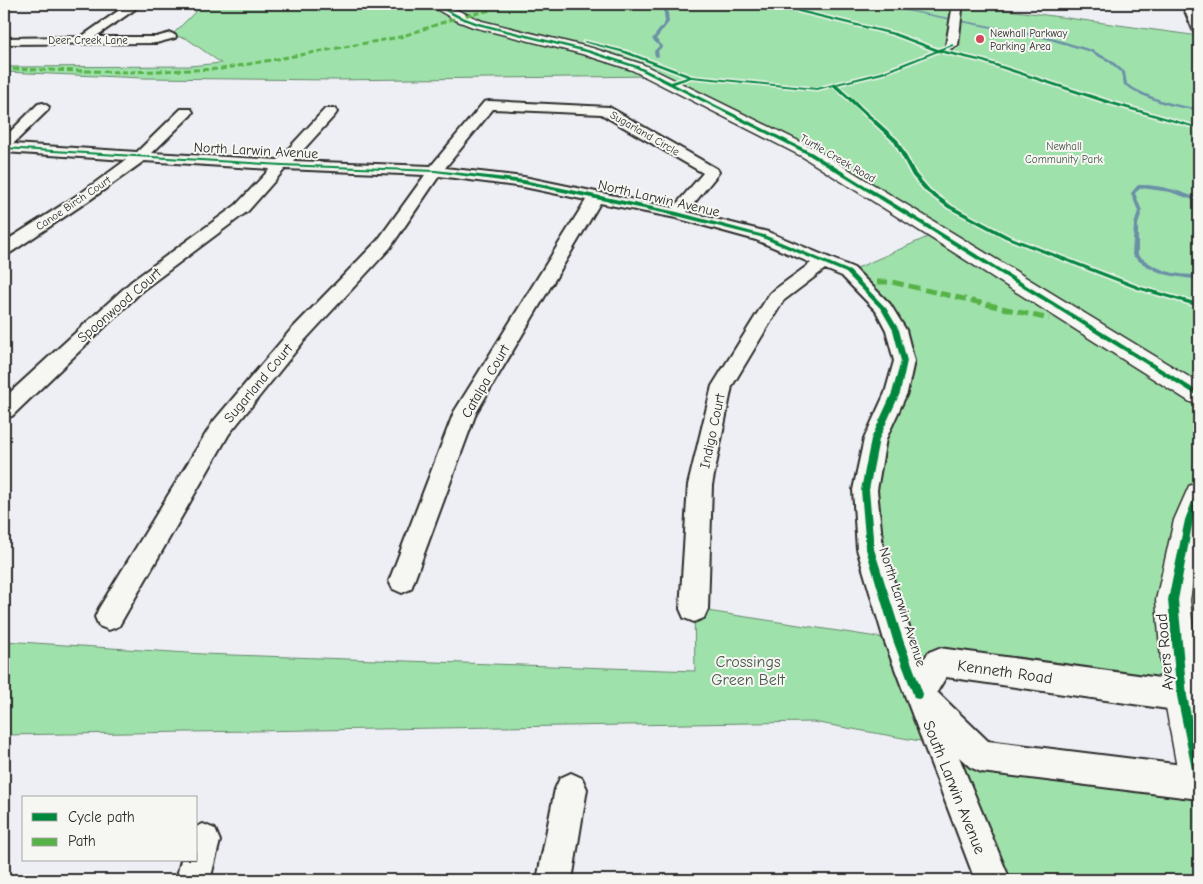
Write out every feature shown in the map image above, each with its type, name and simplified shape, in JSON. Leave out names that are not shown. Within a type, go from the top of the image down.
[{"type":"street","points":[[84,40],[133,4]]},
{"type":"street","name":"Turtle Creek Road","points":[[434,4],[478,24],[587,51],[637,67],[809,153],[1199,395]]},
{"type":"street","points":[[1187,4],[1199,32]]},
{"type":"street","points":[[952,45],[955,14]]},
{"type":"street","name":"Deer Creek Lane","points":[[4,41],[156,40],[171,36]]},
{"type":"street","name":"Sugarland Court","points":[[109,616],[221,428],[296,337],[384,244],[435,171],[489,105]]},
{"type":"street","name":"Sugarland Circle","points":[[489,105],[604,110],[712,172],[677,214]]},
{"type":"street","points":[[4,147],[43,107]]},
{"type":"street","name":"Canoe Birch Court","points":[[4,249],[86,196],[141,156],[186,112]]},
{"type":"street","name":"Spoonwood Court","points":[[4,410],[138,285],[242,208],[330,112]]},
{"type":"street","name":"North Larwin Avenue","points":[[4,147],[282,165],[435,171],[524,182],[677,214],[762,236],[848,272],[883,308],[896,330],[904,361],[896,393],[875,438],[865,490],[870,549],[898,640],[918,694]]},
{"type":"street","name":"Catalpa Court","points":[[402,581],[465,412],[596,196]]},
{"type":"street","name":"Indigo Court","points":[[694,609],[700,485],[722,386],[776,297],[823,262]]},
{"type":"street","name":"Ayers Road","points":[[1199,494],[1189,520],[1173,600],[1191,704],[1199,779]]},
{"type":"street","name":"Kenneth Road","points":[[918,694],[939,662],[1191,704]]},
{"type":"street","points":[[918,694],[981,756],[1199,783]]},
{"type":"street","name":"South Larwin Avenue","points":[[918,694],[992,880]]},
{"type":"street","points":[[554,880],[571,789]]},
{"type":"street","points":[[198,860],[203,841]]},
{"type":"street","points":[[193,880],[198,862]]},
{"type":"green space","points":[[203,4],[965,4],[1199,36],[1199,494],[1189,520],[1182,696],[939,662],[918,693],[981,756],[1199,783],[1199,880],[992,880],[937,744],[813,722],[4,735],[4,641],[203,654],[695,671],[694,609],[897,640],[865,490],[896,393],[896,330],[848,272],[939,232],[873,191],[654,76],[333,80],[143,78],[4,72],[4,67],[189,66],[221,63],[186,38],[171,36]]},
{"type":"waterway","points":[[657,56],[656,51],[661,46],[654,39],[667,22],[665,4]]},
{"type":"waterway","points":[[873,4],[1048,38],[1091,51],[1110,61],[1124,73],[1125,84],[1143,95],[1169,104],[1199,109]]},
{"type":"waterway","points":[[1199,201],[1163,189],[1140,186],[1133,193],[1140,211],[1136,225],[1135,255],[1164,273],[1199,277]]},
{"type":"marked path","points":[[4,69],[127,72],[221,69],[400,37],[459,17],[492,10]]},
{"type":"marked path","points":[[877,282],[892,282],[1049,319]]},
{"type":"cycle path","points":[[434,4],[478,24],[587,51],[637,67],[809,153],[1199,395]]},
{"type":"cycle path","points":[[782,4],[799,11],[894,34],[939,51],[983,61],[1111,103],[1199,128]]},
{"type":"cycle path","points":[[585,42],[625,52],[691,77]]},
{"type":"cycle path","points":[[669,84],[691,77],[817,89],[882,73],[952,45]]},
{"type":"cycle path","points":[[834,85],[896,141],[914,175],[928,191],[950,207],[1007,237],[1139,288],[1199,305]]},
{"type":"cycle path","points":[[4,148],[282,165],[435,171],[524,182],[677,214],[762,236],[848,272],[883,308],[896,330],[904,361],[896,393],[875,439],[865,490],[870,549],[898,640],[918,694]]},
{"type":"cycle path","points":[[1199,494],[1189,520],[1173,600],[1182,696],[1199,779]]},
{"type":"place","name":"Newhall Parkway Parking Area","points":[[980,39]]},
{"type":"park label","name":"Newhall Community Park","points":[[1064,152]]},
{"type":"park label","name":"Crossings Green Belt","points":[[748,670]]}]
